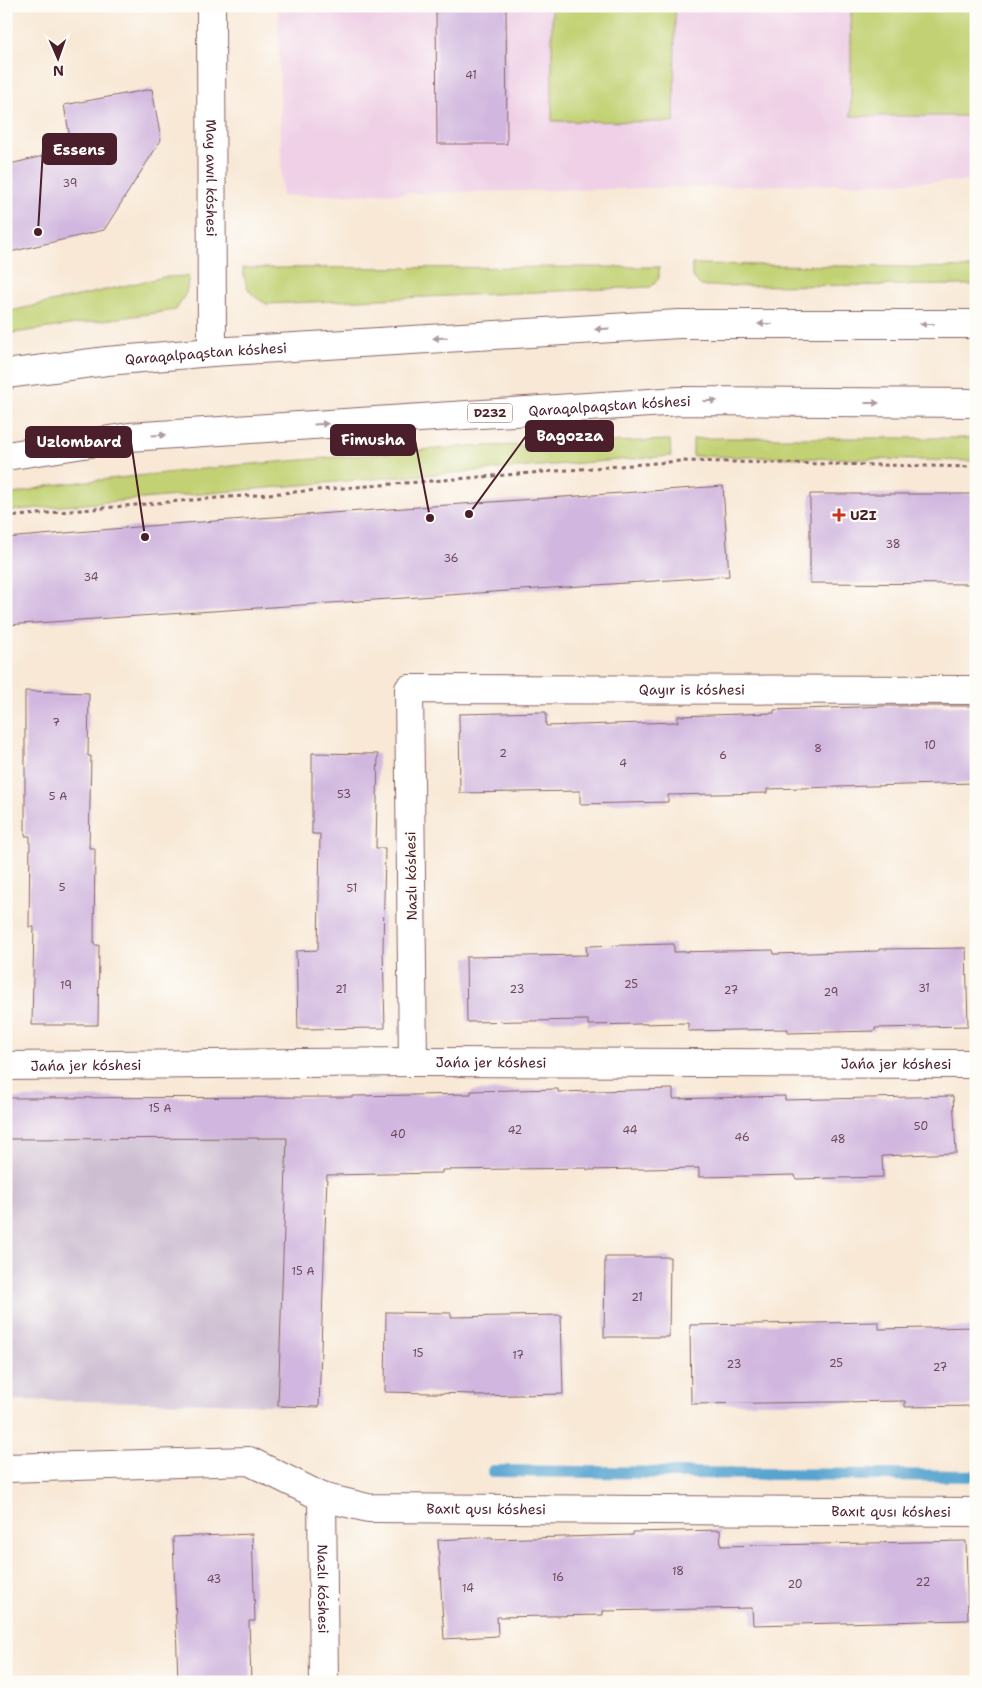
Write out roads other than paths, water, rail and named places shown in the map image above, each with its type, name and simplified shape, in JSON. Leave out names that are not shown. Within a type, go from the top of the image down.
[{"type":"street","name":"May awıl kóshesi","points":[[211,6],[212,352]]},
{"type":"street","name":"Qaraqalpaqstan kóshesi","points":[[6,374],[107,361],[212,352],[679,324],[976,324]]},
{"type":"street","name":"Qaraqalpaqstan kóshesi","points":[[6,456],[129,437],[671,402],[976,403]]},
{"type":"street","name":"Qayır is kóshesi","points":[[409,690],[976,690]]},
{"type":"street","name":"Nazlı kóshesi","points":[[409,690],[413,1062]]},
{"type":"street","name":"Jańa jer kóshesi","points":[[6,1066],[413,1062],[976,1064]]},
{"type":"street","name":"Baxıt qusı kóshesi","points":[[6,1468],[249,1461],[322,1497],[368,1508],[976,1512]]},
{"type":"street","name":"Nazlı kóshesi","points":[[322,1497],[324,1682]]},
{"type":"waterway","points":[[493,1471],[976,1476]]},
{"type":"place","name":"Essens","points":[[38,232]]},
{"type":"place","name":"Bagozza","points":[[469,514]]},
{"type":"place","name":"UZI","points":[[839,515]]},
{"type":"place","name":"Fimusha","points":[[430,518]]},
{"type":"place","name":"Uzlombard","points":[[145,537]]}]
